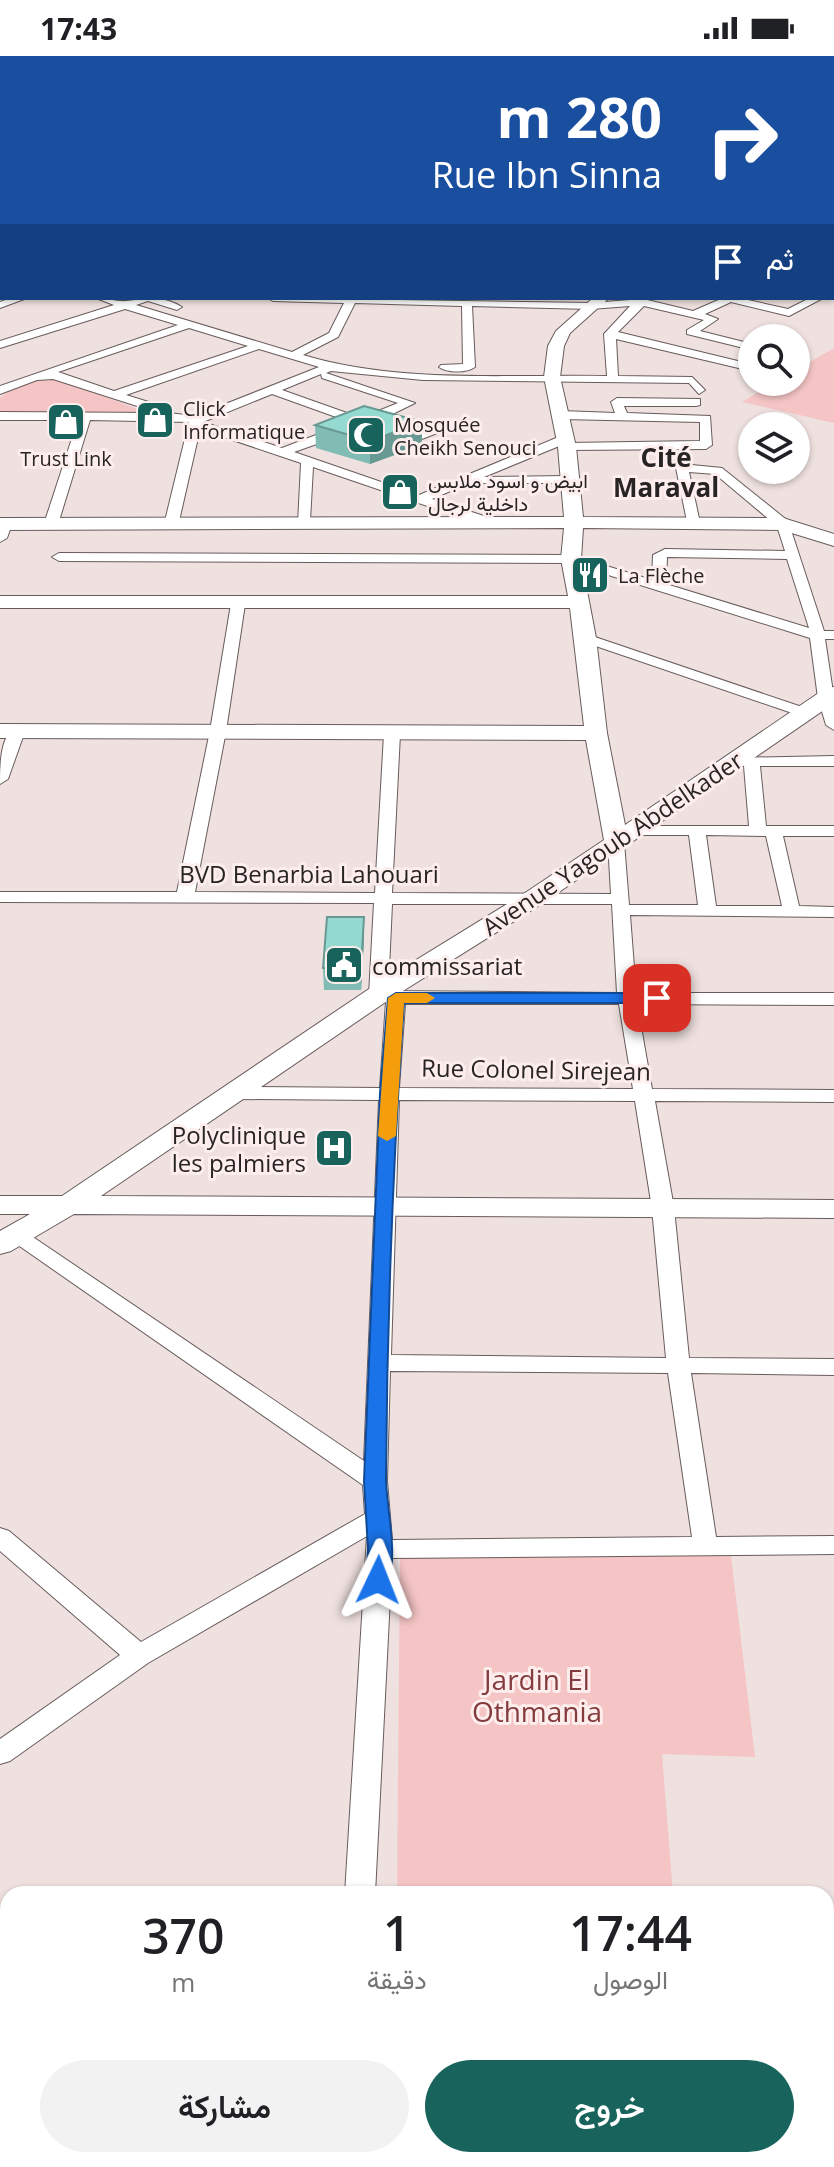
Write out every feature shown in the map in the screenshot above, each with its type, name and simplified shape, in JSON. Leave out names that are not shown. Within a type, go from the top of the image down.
[{"type":"street","points":[[106,300],[290,357],[409,403],[284,452]]},
{"type":"street","points":[[0,345],[141,300]]},
{"type":"street","points":[[154,300],[177,307]]},
{"type":"street","points":[[290,357],[334,335],[351,300],[467,303],[647,300],[713,319],[691,332],[738,344]]},
{"type":"street","points":[[613,379],[608,344],[610,334],[647,300]]},
{"type":"street","points":[[695,314],[728,300]]},
{"type":"street","points":[[734,300],[789,313],[814,300]]},
{"type":"street","points":[[596,302],[564,331],[556,346],[552,377],[566,443],[574,522],[571,559],[586,638],[596,733],[626,836],[618,904],[627,998],[663,1208],[678,1365],[705,1544]]},
{"type":"street","points":[[306,349],[378,363],[469,367],[467,303]]},
{"type":"street","points":[[0,390],[188,325]]},
{"type":"street","points":[[610,334],[738,365]]},
{"type":"street","points":[[117,394],[255,347]]},
{"type":"street","points":[[196,421],[324,370],[423,377],[692,380],[698,396],[617,402],[622,417]]},
{"type":"street","points":[[35,377],[63,376],[485,521]]},
{"type":"street","points":[[274,391],[414,438],[446,425]]},
{"type":"street","points":[[420,499],[566,443],[706,445],[706,419],[561,415]]},
{"type":"street","points":[[0,416],[179,417]]},
{"type":"street","points":[[51,524],[85,417]]},
{"type":"street","points":[[644,418],[652,446]]},
{"type":"street","points":[[172,521],[196,421]]},
{"type":"street","points":[[303,521],[307,460]]},
{"type":"street","points":[[693,523],[682,468],[718,471],[783,524],[816,631],[831,696],[834,725]]},
{"type":"street","points":[[462,481],[570,480]]},
{"type":"street","points":[[2,529],[51,524],[172,521],[783,524],[834,540]]},
{"type":"street","points":[[659,586],[662,554],[792,555]]},
{"type":"street","points":[[59,557],[571,559],[834,635]]},
{"type":"street","points":[[0,602],[580,602]]},
{"type":"street","points":[[185,898],[218,731],[238,604]]},
{"type":"street","points":[[816,631],[834,616]]},
{"type":"street","points":[[586,638],[803,712]]},
{"type":"street","name":"Avenue Yagoub Abdelkader","points":[[8,1240],[69,1205],[387,996],[744,760],[803,712],[831,696]]},
{"type":"street","points":[[0,779],[8,731],[596,733]]},
{"type":"street","points":[[360,1886],[380,1549],[375,1481],[389,1093],[386,896],[392,734]]},
{"type":"street","points":[[792,912],[744,760],[834,761]]},
{"type":"street","points":[[626,836],[697,830],[834,831]]},
{"type":"street","points":[[697,830],[708,911]]},
{"type":"street","name":"BVD Benarbia Lahouari","points":[[0,897],[534,898],[708,911],[834,912]]},
{"type":"street","points":[[387,996],[834,999]]},
{"type":"street","name":"Rue Colonel Sirejean","points":[[237,1093],[834,1096]]},
{"type":"street","points":[[0,1205],[834,1209]]},
{"type":"street","points":[[8,1240],[375,1481]]},
{"type":"street","points":[[380,1363],[834,1367]]},
{"type":"street","points":[[0,1753],[139,1656],[378,1518]]},
{"type":"street","points":[[0,1537],[139,1656]]},
{"type":"street","points":[[380,1549],[834,1545]]},
{"type":"green space","points":[[834,348],[834,423],[810,418],[810,412],[786,412],[742,402],[752,396],[810,396],[810,362]]},
{"type":"green space","points":[[44,379],[62,380],[145,412],[0,412],[0,398],[11,390]]},
{"type":"green space","name":"Jardin El Othmania","points":[[400,1552],[731,1556],[755,1757],[662,1754],[672,1886],[397,1886]]},
{"type":"building","points":[[364,406],[422,422],[370,441],[315,425]]},
{"type":"building","points":[[327,917],[364,917],[361,968],[323,968]]},
{"type":"slow traffic","points":[[387,1136],[396,998],[427,998]]},
{"type":"place","name":"Click Informatique","points":[[155,420]]},
{"type":"place","name":"Trust Link","points":[[66,422]]},
{"type":"place","name":"Mosquée Cheikh Senouci","points":[[366,435]]},
{"type":"place","name":"ابيض و اسود ملابس داخلية لرجال","points":[[400,492]]},
{"type":"place","name":"La Flèche","points":[[590,575]]},
{"type":"place","name":"commissariat","points":[[344,965]]},
{"type":"place","name":"Polyclinique les palmiers","points":[[334,1148]]},
{"type":"district","name":"Cité Maraval","points":[[666,472]]},
{"type":"route","points":[[378,1580],[380,1549],[375,1481],[389,1093],[396,998],[657,998]]}]
